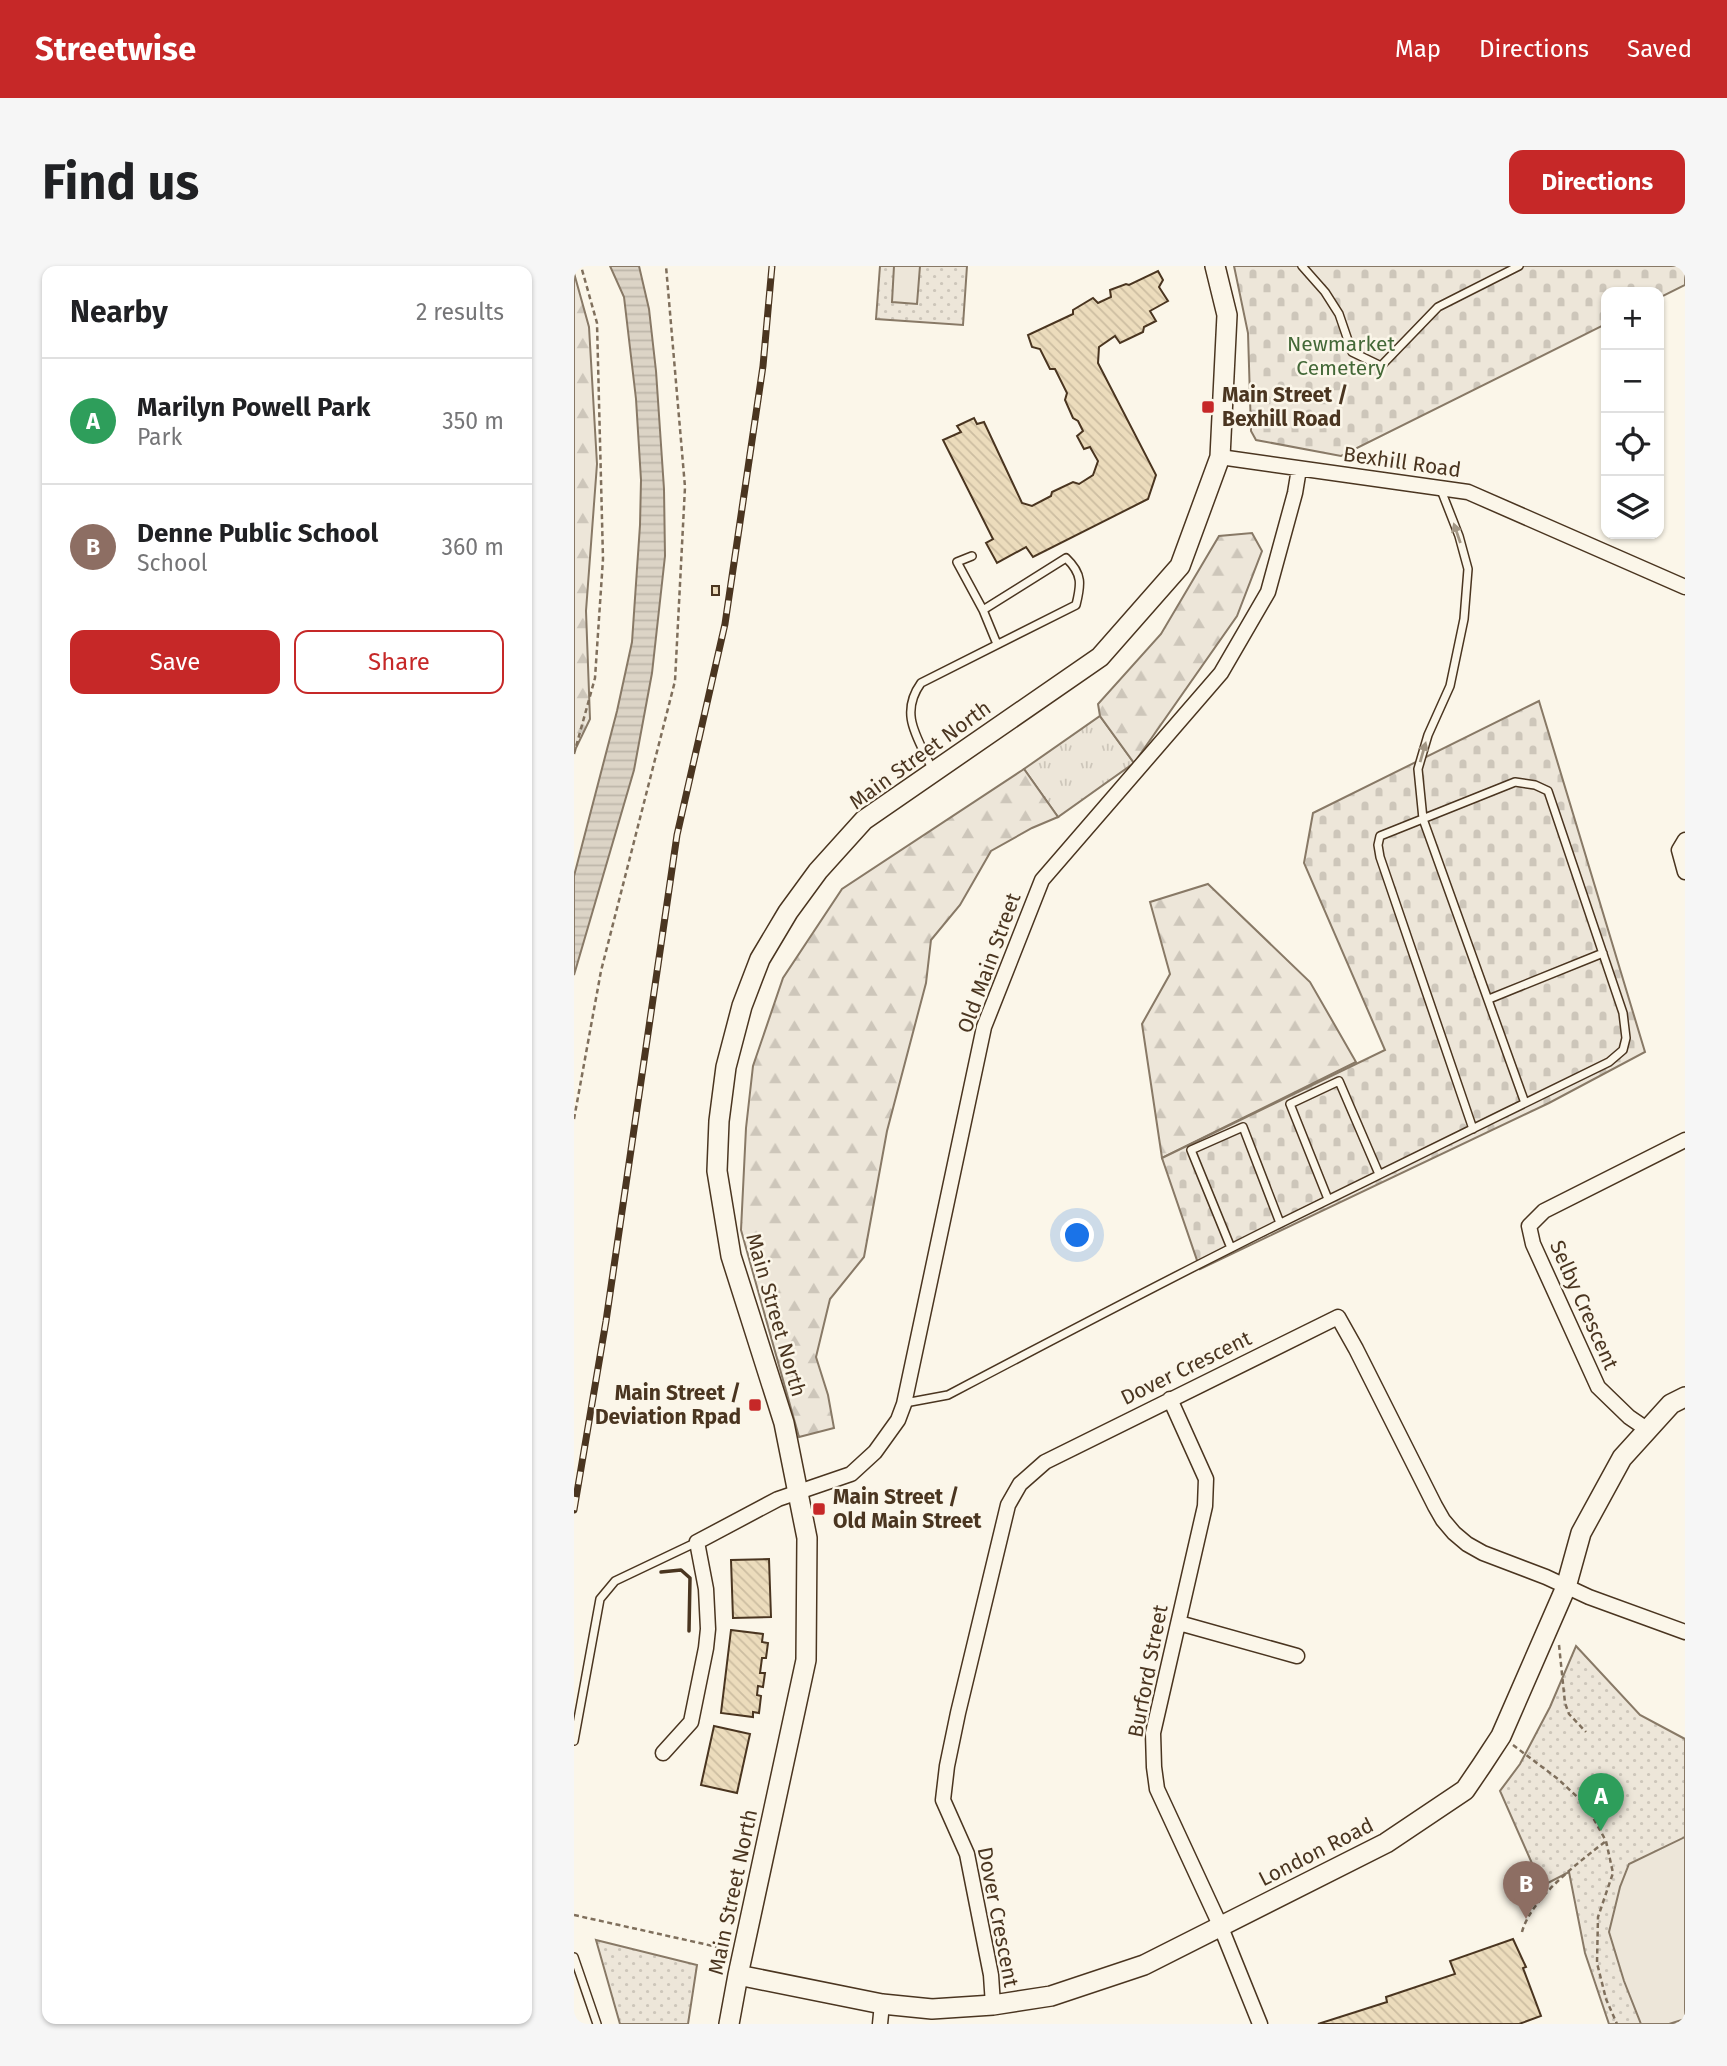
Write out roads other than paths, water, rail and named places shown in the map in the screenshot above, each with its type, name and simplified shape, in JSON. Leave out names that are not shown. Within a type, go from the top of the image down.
[{"type":"main road","name":"Main Street North","points":[[729,2024],[806,1660],[807,1538],[784,1423],[731,1256],[717,1171],[719,1121],[726,1067],[743,1006],[760,959],[788,912],[818,871],[864,820],[1100,657],[1180,566],[1220,457],[1227,315],[1215,266]]},
{"type":"main road","name":"London Road","points":[[738,1975],[882,2004],[932,2009],[993,2005],[1051,1996],[1144,1965],[1386,1843],[1465,1790],[1501,1736],[1566,1587],[1581,1533],[1622,1458],[1671,1404],[1685,1397]]},
{"type":"street","name":"Bexhill Road","points":[[1220,457],[1468,492],[1685,587]]},
{"type":"street","name":"Old Main Street","points":[[697,1542],[778,1499],[851,1474],[875,1452],[898,1420],[904,1404],[984,1027],[1042,880],[1222,673],[1268,592],[1295,493],[1299,468]]},
{"type":"street","points":[[1685,840],[1679,850],[1685,872]]},
{"type":"street","name":"Selby Crescent","points":[[1648,1430],[1629,1417],[1598,1387],[1533,1244],[1529,1226],[1544,1211],[1685,1140]]},
{"type":"street","name":"Dover Crescent","points":[[993,2005],[991,1975],[967,1854],[937,1801],[1008,1505],[1020,1484],[1045,1462],[1338,1317],[1435,1506],[1448,1526],[1467,1544],[1483,1553],[1566,1587]]},
{"type":"street","name":"Burford Street","points":[[1170,1399],[1206,1479],[1205,1506],[1153,1733],[1157,1789],[1220,1926],[1259,2024]]},
{"type":"street","points":[[663,1753],[691,1722],[706,1648],[706,1589],[697,1542]]},
{"type":"street","points":[[1566,1587],[1685,1632]]},
{"type":"street","points":[[1179,1623],[1297,1656]]},
{"type":"street","points":[[880,2024],[882,2004]]},
{"type":"lane","points":[[1302,266],[1325,292],[1339,314],[1352,352],[1381,366],[1438,307],[1519,266]]},
{"type":"lane","points":[[1441,488],[1468,569],[1464,619],[1450,686],[1428,735],[1418,769],[1423,819],[1525,1103]]},
{"type":"lane","points":[[972,556],[957,562],[983,610],[997,644]]},
{"type":"lane","points":[[934,771],[909,718],[912,695],[921,683],[1076,605],[1081,584],[1074,566],[1066,558],[983,610]]},
{"type":"lane","points":[[904,1404],[948,1395],[1280,1223],[1379,1174],[1473,1129],[1609,1062],[1623,1050],[1626,1038],[1623,1013],[1548,791],[1535,785],[1515,782],[1380,836],[1378,845],[1473,1129]]},
{"type":"lane","points":[[1489,999],[1603,953]]},
{"type":"lane","points":[[1328,1199],[1290,1104],[1339,1081],[1379,1174]]},
{"type":"lane","points":[[1231,1248],[1191,1150],[1243,1127],[1280,1223]]},
{"type":"lane","points":[[574,1741],[600,1599],[615,1581],[697,1542]]},
{"type":"lane","points":[[574,1957],[597,2024]]},
{"type":"railway","points":[[574,1510],[606,1321],[677,835],[725,624],[763,366],[772,266]]},
{"type":"place","name":"Main Street / Bexhill Road","points":[[1208,407]]},
{"type":"place","name":"Main Street / Deviation Rpad","points":[[755,1405]]},
{"type":"place","name":"Main Street / Old Main Street","points":[[819,1509]]},
{"type":"place","name":"Marilyn Powell Park","points":[[1601,1831]]},
{"type":"place","name":"Denne Public School","points":[[1526,1919]]},
{"type":"park label","name":"Newmarket Cemetery","points":[[1341,356]]}]
